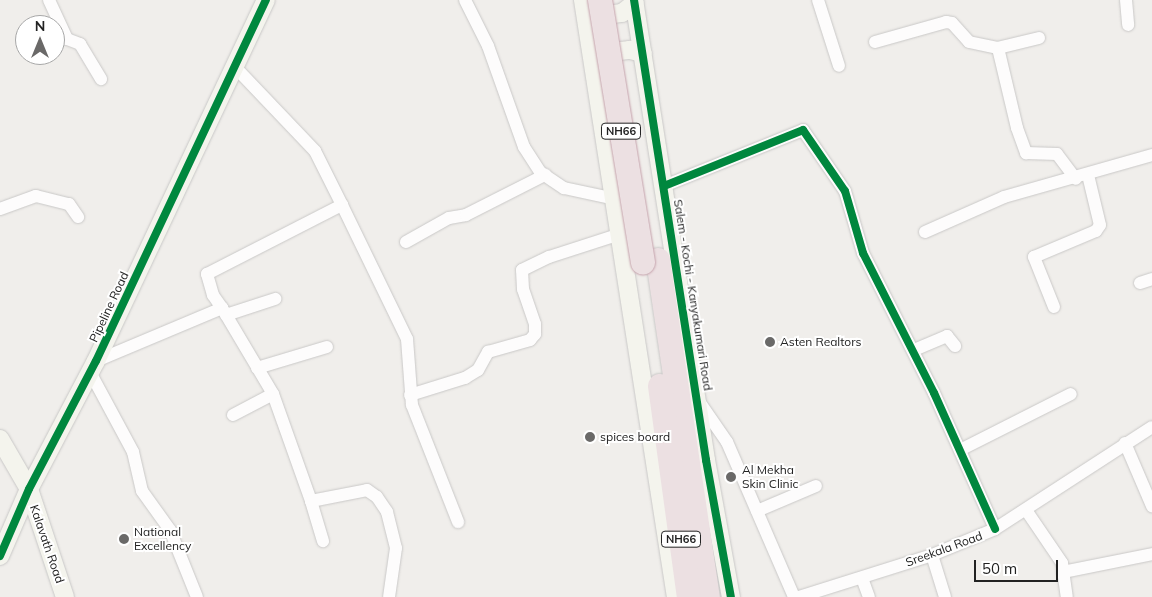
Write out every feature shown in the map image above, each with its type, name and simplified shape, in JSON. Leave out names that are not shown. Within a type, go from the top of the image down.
[{"type":"highway","name":"Salem - Kochi - Kanyakumari Road","points":[[628,1],[683,479],[689,597]]},
{"type":"highway","name":"Salem - Kochi - Kanyakumari Road","points":[[589,4],[643,262],[683,479],[708,597]]},
{"type":"street","points":[[49,0],[67,39],[80,44],[101,78]]},
{"type":"street","name":"Pipeline Road","points":[[2,548],[28,489],[93,367],[266,0]]},
{"type":"street","points":[[465,0],[488,46],[524,147],[545,175],[564,188],[615,199]]},
{"type":"street","points":[[818,0],[838,66]]},
{"type":"street","points":[[1126,0],[1128,25]]},
{"type":"street","points":[[589,4],[600,16],[622,13],[628,1]]},
{"type":"street","name":"Salem - Kochi - Kanyakumari Road","points":[[628,1],[643,53],[697,398],[683,479]]},
{"type":"street","name":"Salem - Kochi - Kanyakumari Road","points":[[589,4],[593,60],[620,234],[683,479]]},
{"type":"street","points":[[876,42],[946,22],[952,23],[969,42],[998,48],[1039,38]]},
{"type":"street","points":[[998,48],[1024,149],[1026,152],[1058,154],[1082,177],[1100,225],[1096,231],[1034,258],[1054,306]]},
{"type":"street","points":[[593,60],[604,53],[630,50],[643,53]]},
{"type":"street","points":[[236,67],[316,151],[407,339],[410,395],[458,522]]},
{"type":"street","points":[[664,186],[803,130],[845,191],[863,253],[914,350],[995,530]]},
{"type":"street","points":[[925,232],[1004,198],[1082,177],[1152,154]]},
{"type":"street","points":[[406,242],[449,218],[466,215],[545,175]]},
{"type":"street","points":[[0,209],[36,196],[69,204],[78,217]]},
{"type":"street","points":[[323,541],[311,501],[273,394],[210,287],[207,274],[342,205]]},
{"type":"street","points":[[410,395],[465,378],[478,370],[488,352],[530,340],[535,334],[535,324],[523,289],[522,270],[549,257],[620,234]]},
{"type":"street","points":[[197,597],[170,530],[156,514],[142,491],[133,452],[93,367],[224,311],[275,299]]},
{"type":"street","points":[[914,350],[947,336],[955,346]]},
{"type":"street","points":[[257,368],[327,347]]},
{"type":"street","points":[[232,415],[273,394]]},
{"type":"street","points":[[960,450],[1071,394]]},
{"type":"street","points":[[697,398],[727,442],[794,597]]},
{"type":"street","name":"Sreekala Road","points":[[799,597],[932,555],[995,530],[1152,427]]},
{"type":"street","name":"Kalavath Road","points":[[0,440],[28,489],[65,597]]},
{"type":"street","points":[[1125,443],[1152,506]]},
{"type":"street","points":[[676,597],[683,479]]},
{"type":"street","points":[[683,479],[731,597]]},
{"type":"street","points":[[756,511],[816,486]]},
{"type":"street","points":[[311,501],[367,490],[377,497],[395,534],[395,565],[389,597]]},
{"type":"street","points":[[1026,510],[1062,563],[1066,597]]},
{"type":"street","points":[[1063,572],[1152,554]]},
{"type":"street","points":[[932,555],[945,597]]},
{"type":"street","points":[[862,578],[869,597]]},
{"type":"cycle path","points":[[0,556],[29,489],[96,361],[266,0]]},
{"type":"cycle path","points":[[634,0],[706,460],[731,597]]},
{"type":"cycle path","points":[[664,186],[803,130],[845,191],[863,253],[934,393],[995,529]]},
{"type":"place","name":"Asten Realtors","points":[[770,342]]},
{"type":"place","name":"spices board","points":[[590,437]]},
{"type":"place","name":"Al Mekha Skin Clinic","points":[[731,477]]},
{"type":"place","name":"National Excellency","points":[[124,539]]}]
